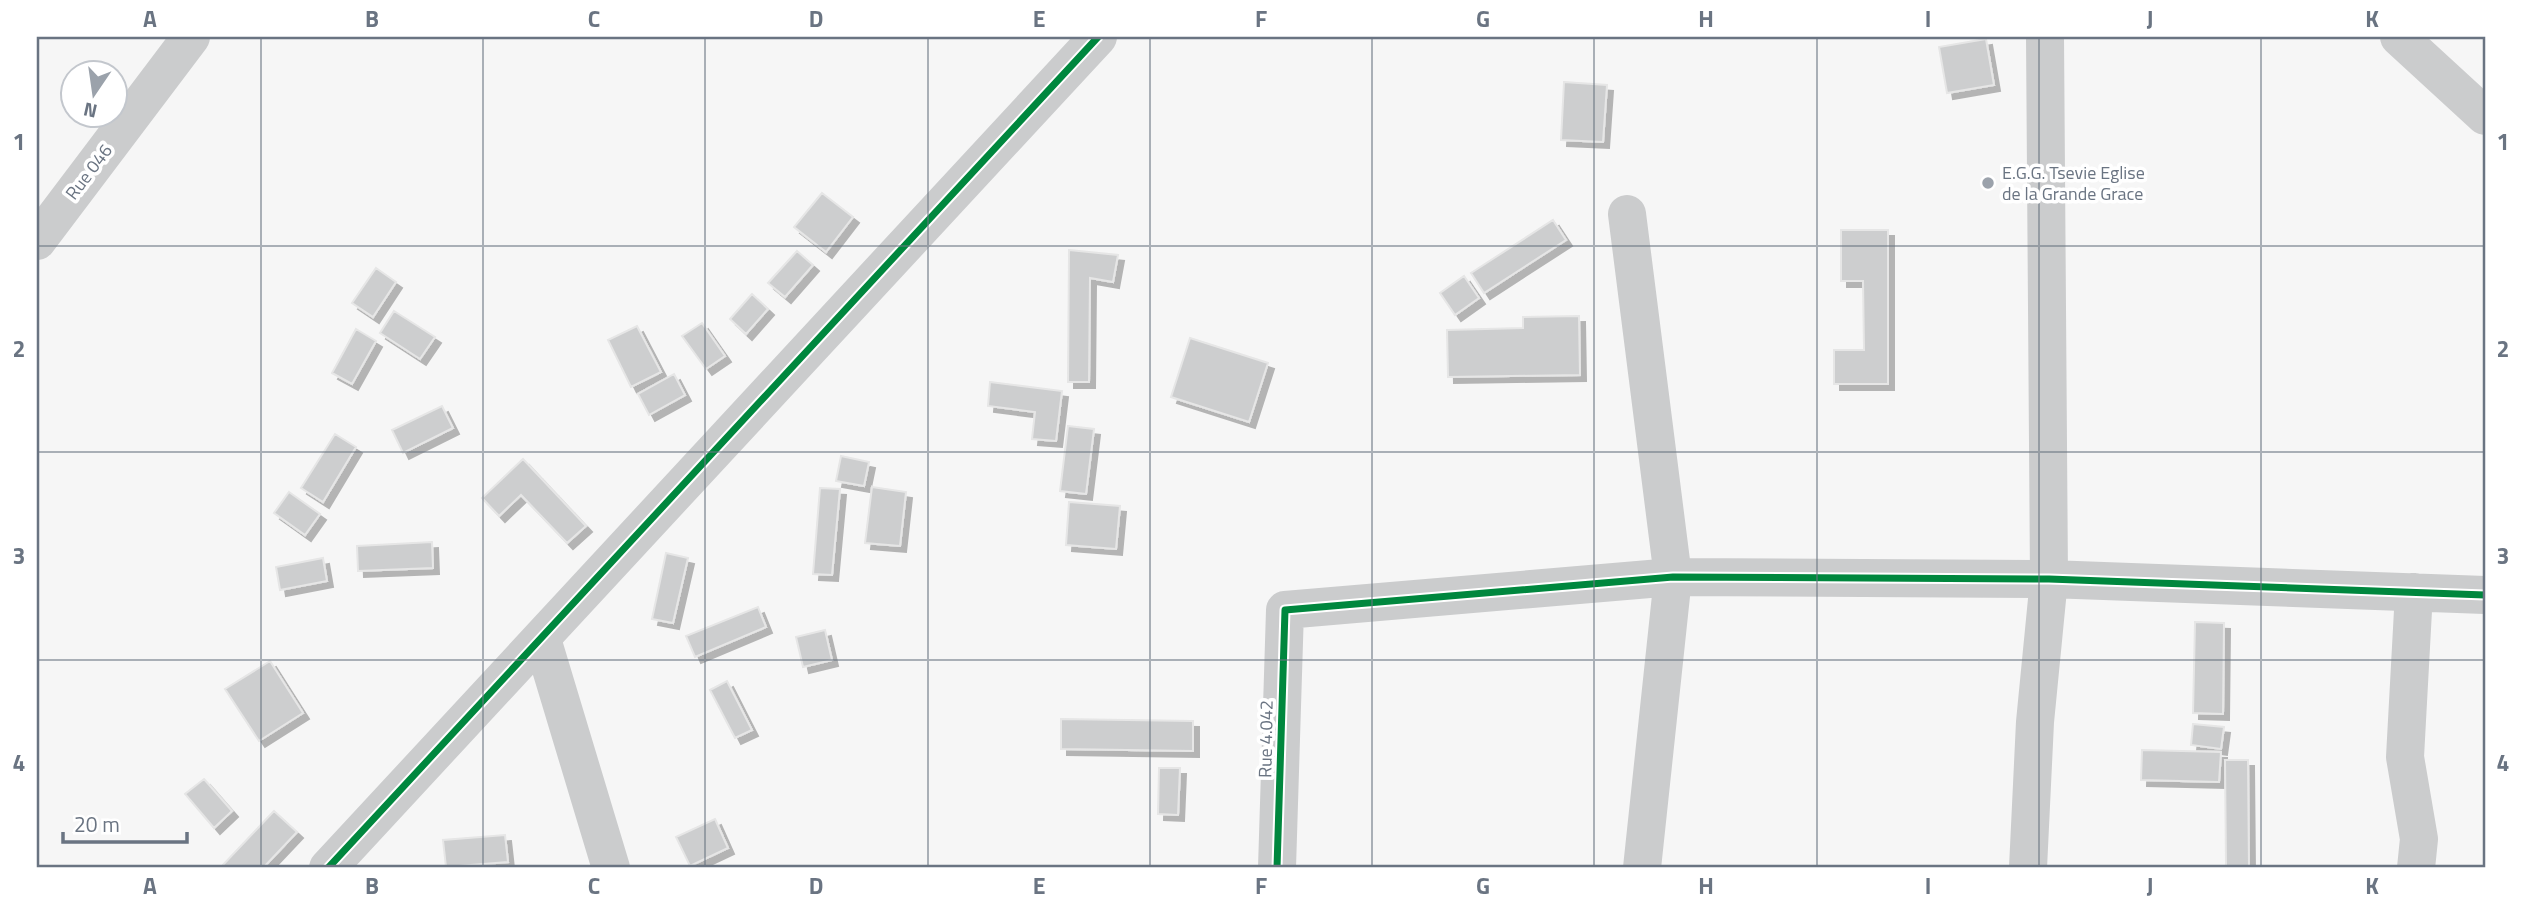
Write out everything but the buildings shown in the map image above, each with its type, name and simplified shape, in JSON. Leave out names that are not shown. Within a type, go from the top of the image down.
[{"type":"street","name":"Rue 046","points":[[37,241],[191,37]]},
{"type":"street","points":[[328,868],[1098,37]]},
{"type":"street","points":[[2028,868],[2035,722],[2049,579],[2045,37]]},
{"type":"street","points":[[2399,37],[2485,116]]},
{"type":"street","points":[[1627,214],[1673,577],[1642,868]]},
{"type":"street","points":[[1673,577],[2049,579],[2485,595]]},
{"type":"street","name":"Rue 4.042","points":[[1278,868],[1285,610],[1673,577]]},
{"type":"street","points":[[2414,592],[2405,757],[2419,839],[2416,868]]},
{"type":"street","points":[[542,639],[611,868]]},
{"type":"cycle path","points":[[328,868],[1098,37]]},
{"type":"cycle path","points":[[1277,868],[1285,610],[1673,577],[2049,579],[2485,595]]},
{"type":"place","name":"E.G.G. Tsevie Eglise de la Grande Grace","points":[[1988,183]]}]
